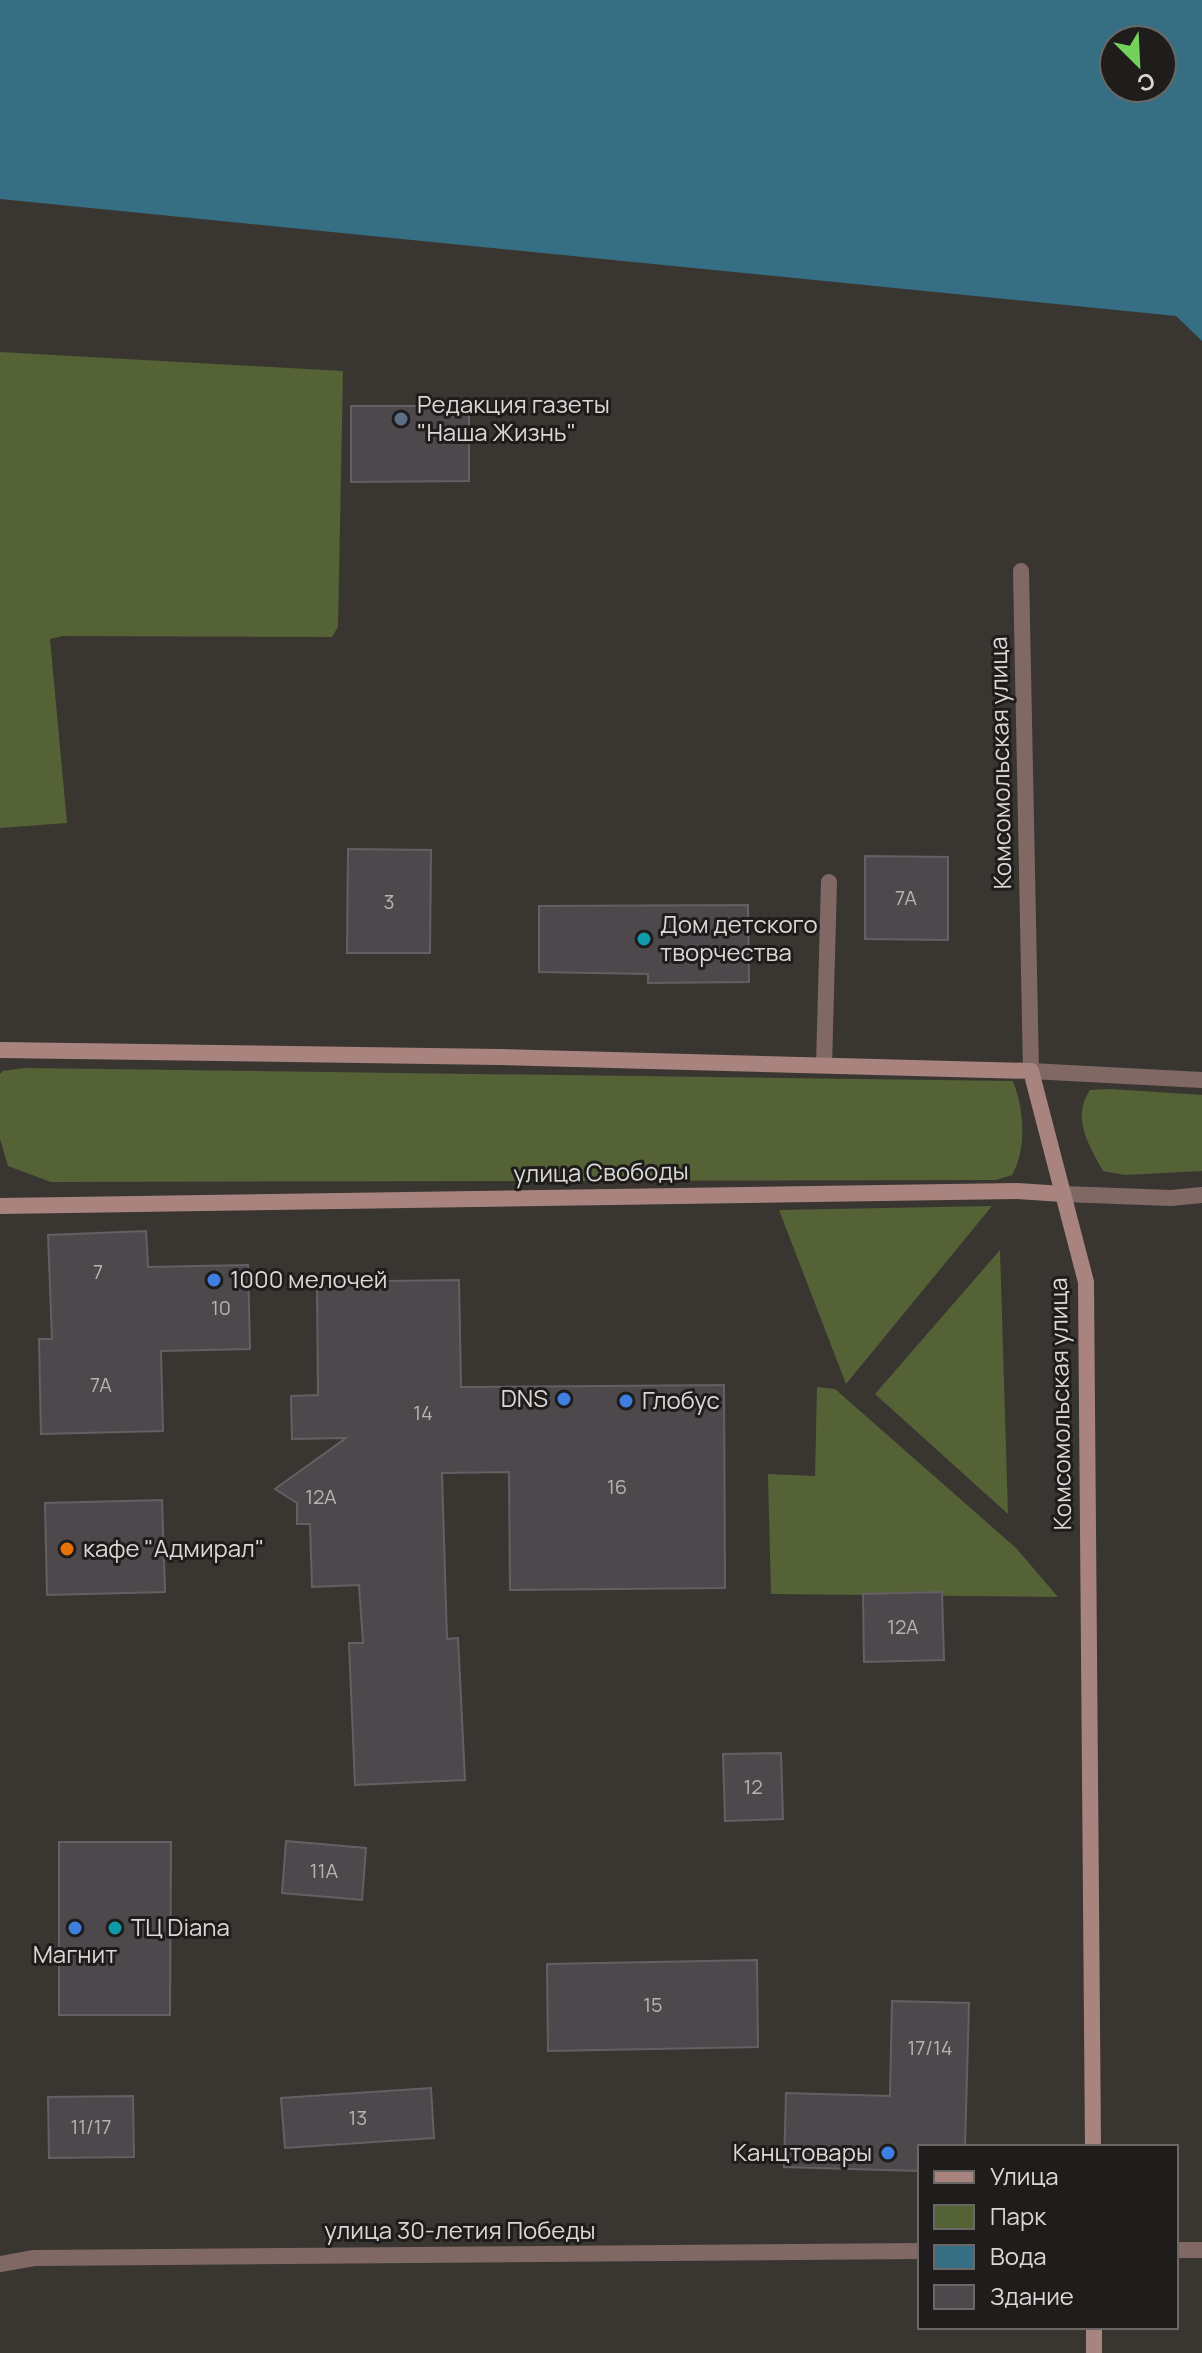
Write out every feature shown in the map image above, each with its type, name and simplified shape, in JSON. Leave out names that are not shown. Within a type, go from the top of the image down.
[{"type":"main road","points":[[0,1050],[500,1057],[1031,1071]]},
{"type":"main road","name":"Комсомольская улица","points":[[1031,1071],[1086,1282],[1093,2145]]},
{"type":"main road","name":"улица Свободы","points":[[0,1206],[1017,1191],[1063,1194]]},
{"type":"main road","points":[[1094,2329],[1094,2353]]},
{"type":"street","name":"Комсомольская улица","points":[[1021,571],[1031,1071]]},
{"type":"street","points":[[824,1065],[829,882]]},
{"type":"street","points":[[1031,1071],[1202,1080]]},
{"type":"street","name":"улица Свободы","points":[[1063,1194],[1171,1198],[1202,1195]]},
{"type":"street","points":[[1178,2250],[1202,2250]]},
{"type":"street","name":"улица 30-летия Победы","points":[[0,2264],[34,2258],[918,2251]]},
{"type":"green space","points":[[0,352],[343,371],[338,627],[332,637],[63,636],[50,639],[67,823],[0,828]]},
{"type":"green space","points":[[25,1068],[1013,1081],[1020,1104],[1022,1141],[1012,1175],[996,1180],[51,1182],[8,1166],[0,1139],[0,1074]]},
{"type":"green space","points":[[1090,1090],[1202,1095],[1202,1171],[1125,1175],[1103,1171],[1084,1131],[1082,1111]]},
{"type":"green space","points":[[992,1206],[846,1384],[779,1210]]},
{"type":"green space","points":[[1000,1250],[1008,1514],[875,1394]]},
{"type":"green space","points":[[817,1387],[835,1389],[1016,1548],[1058,1597],[771,1594],[768,1474],[815,1476]]},
{"type":"water","points":[[0,0],[1202,0],[1202,341],[1176,316],[0,199]]},
{"type":"building","points":[[351,406],[469,406],[469,481],[351,482]]},
{"type":"building","points":[[348,849],[431,850],[430,953],[347,953]]},
{"type":"building","points":[[865,856],[948,857],[948,940],[865,939]]},
{"type":"building","name":"Дом детского творчества","points":[[748,905],[749,982],[648,983],[648,974],[539,972],[539,906]]},
{"type":"building","points":[[146,1231],[148,1267],[248,1265],[250,1349],[161,1351],[163,1431],[41,1434],[39,1339],[52,1339],[48,1235]]},
{"type":"building","points":[[459,1280],[461,1387],[724,1385],[725,1588],[510,1590],[509,1472],[442,1473],[447,1639],[458,1638],[465,1780],[355,1785],[349,1643],[363,1643],[359,1585],[312,1587],[310,1524],[297,1524],[297,1503],[275,1489],[346,1438],[292,1439],[291,1396],[318,1395],[317,1282]]},
{"type":"building","points":[[162,1500],[165,1592],[47,1595],[45,1503]]},
{"type":"building","points":[[942,1592],[944,1660],[864,1662],[863,1594]]},
{"type":"building","points":[[781,1753],[783,1819],[725,1821],[723,1754]]},
{"type":"building","points":[[286,1841],[366,1848],[362,1900],[282,1893]]},
{"type":"building","name":"ТЦ Diana","points":[[59,1842],[171,1842],[170,2015],[59,2015]]},
{"type":"building","points":[[757,1960],[758,2047],[548,2051],[547,1964]]},
{"type":"building","points":[[892,2001],[969,2003],[965,2145],[918,2145],[918,2171],[784,2167],[786,2093],[890,2096]]},
{"type":"building","points":[[431,2088],[434,2138],[285,2148],[281,2098]]},
{"type":"building","points":[[133,2096],[134,2157],[49,2158],[48,2097]]},
{"type":"place","name":"Редакция газеты \"Наша Жизнь\"","points":[[401,419]]},
{"type":"place","name":"Дом детского творчества","points":[[644,939]]},
{"type":"place","name":"1000 мелочей","points":[[214,1280]]},
{"type":"place","name":"DNS","points":[[564,1399]]},
{"type":"place","name":"Глобус","points":[[626,1401]]},
{"type":"place","name":"кафе \"Адмирал\"","points":[[67,1549]]},
{"type":"place","name":"Магнит","points":[[75,1928]]},
{"type":"place","name":"ТЦ Diana","points":[[115,1928]]},
{"type":"place","name":"Канцтовары","points":[[888,2153]]}]
